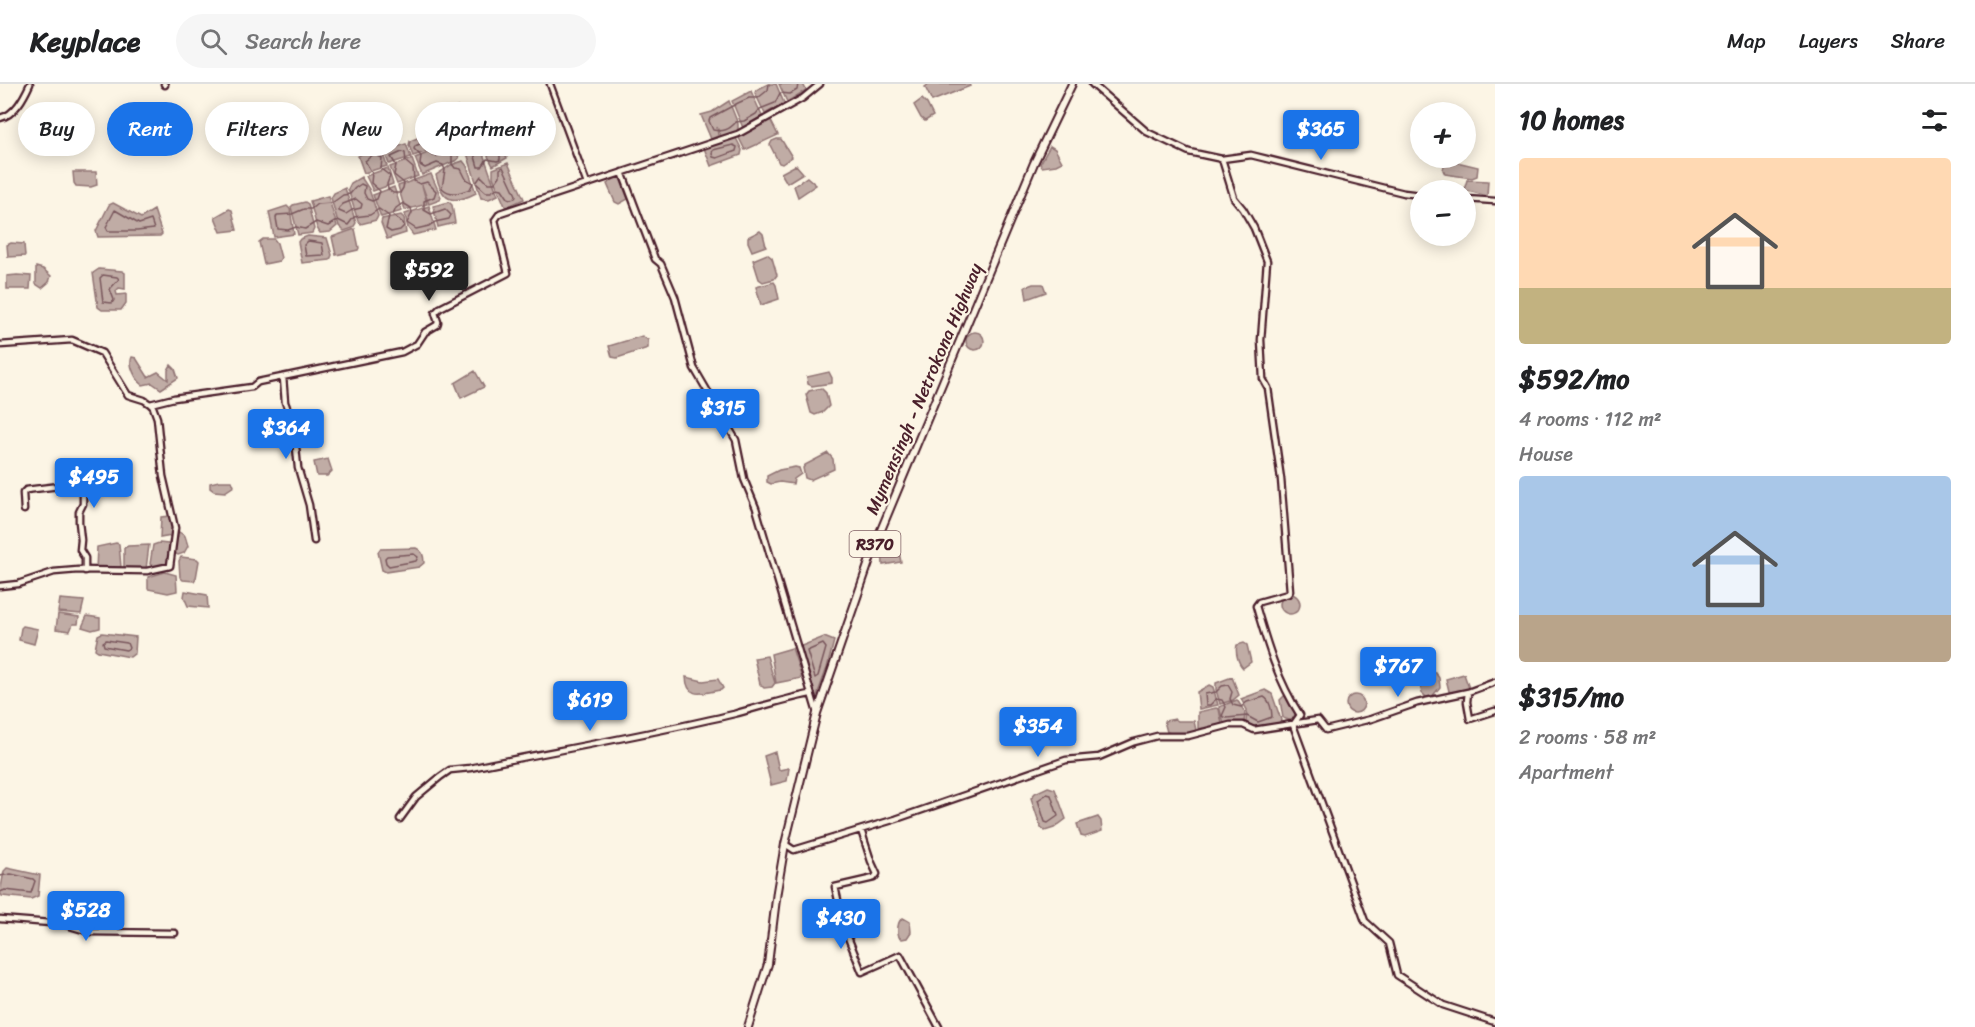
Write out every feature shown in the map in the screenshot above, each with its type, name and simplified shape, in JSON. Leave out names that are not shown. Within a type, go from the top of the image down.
[{"type":"main road","name":"Mymensingh - Netrokona Highway","points":[[748,1027],[768,964],[785,844],[817,713],[876,542],[1034,163],[1072,84]]},
{"type":"street","points":[[0,118],[21,102],[30,84]]},
{"type":"street","points":[[550,84],[587,184]]},
{"type":"street","points":[[150,404],[174,398],[252,387],[258,382],[402,352],[417,344],[424,332],[438,324],[435,313],[440,308],[508,273],[495,220],[500,213],[738,134],[803,98],[820,84]]},
{"type":"street","points":[[1092,84],[1147,132],[1189,152],[1222,159],[1251,156],[1410,194]]},
{"type":"street","points":[[1222,159],[1234,198],[1244,209],[1254,228],[1267,261],[1261,340],[1263,379],[1268,388],[1281,479],[1290,591],[1288,594],[1259,602],[1256,606],[1279,676],[1300,715],[1293,725]]},
{"type":"street","points":[[622,172],[655,259],[661,264],[675,297],[694,368],[736,440],[744,478],[756,508],[817,713]]},
{"type":"street","points":[[1476,200],[1495,201]]},
{"type":"street","points":[[0,345],[72,340],[102,353],[128,395],[150,404],[157,418],[164,476],[174,521],[169,567],[147,571],[54,572],[18,584],[0,585]]},
{"type":"street","points":[[283,377],[285,402],[294,426],[298,468],[309,505],[314,541]]},
{"type":"street","points":[[24,510],[23,493],[26,489],[57,487],[62,478],[116,473],[123,468]]},
{"type":"street","points":[[85,571],[85,558],[80,550],[79,513],[83,504],[83,483],[88,477]]},
{"type":"street","points":[[785,844],[794,850],[861,830],[1066,760],[1099,757],[1134,742],[1157,736],[1188,736],[1230,725],[1243,725],[1254,730],[1318,720],[1326,730],[1371,719],[1417,703],[1468,692],[1495,682]]},
{"type":"street","points":[[1468,692],[1470,719],[1495,711]]},
{"type":"street","points":[[400,819],[416,797],[450,770],[470,768],[735,714],[787,698],[810,694]]},
{"type":"street","points":[[1293,725],[1365,921],[1389,944],[1397,975],[1443,1005],[1495,1022]]},
{"type":"street","points":[[861,830],[870,861],[877,874],[874,878],[835,887],[845,930],[862,972],[900,955],[939,1027]]},
{"type":"street","points":[[0,919],[63,924],[90,932],[175,933]]},
{"type":"water","points":[[768,84],[776,84],[784,103],[765,114],[755,93],[756,90]]},
{"type":"water","points":[[779,84],[803,84],[806,90],[787,102]]},
{"type":"water","points":[[929,84],[969,84],[970,86],[932,101],[925,87]]},
{"type":"water","points":[[751,91],[762,116],[743,128],[732,101]]},
{"type":"water","points":[[922,99],[933,116],[925,121],[914,105]]},
{"type":"water","points":[[729,101],[738,130],[721,137],[717,127],[718,136],[711,139],[701,115],[712,112]]},
{"type":"water","points":[[770,119],[778,135],[745,150],[739,138],[741,134]]},
{"type":"water","points":[[736,138],[742,150],[741,155],[711,166],[704,148]]},
{"type":"water","points":[[415,139],[415,155],[413,156],[409,145],[410,141]]},
{"type":"water","points":[[777,139],[781,139],[792,157],[782,164],[779,163],[770,145]]},
{"type":"water","points":[[406,144],[411,157],[389,164],[386,156],[403,156],[403,145]]},
{"type":"water","points":[[1050,146],[1055,149],[1062,162],[1042,167],[1040,164]]},
{"type":"water","points":[[358,156],[384,156],[387,166],[364,173]]},
{"type":"water","points":[[458,156],[459,158],[422,175],[415,158]]},
{"type":"water","points":[[468,156],[484,156],[498,195],[489,199],[481,198]]},
{"type":"water","points":[[488,156],[506,156],[507,158],[493,166]]},
{"type":"water","points":[[412,159],[418,176],[397,184],[390,167]]},
{"type":"water","points":[[463,161],[467,166],[476,193],[454,200],[441,190],[436,175],[451,165]]},
{"type":"water","points":[[508,163],[524,199],[507,207],[493,177],[493,169]]},
{"type":"water","points":[[796,165],[803,173],[787,183],[781,173]]},
{"type":"water","points":[[1478,167],[1477,176],[1472,178],[1445,174],[1444,168]]},
{"type":"water","points":[[388,168],[393,184],[373,191],[366,176]]},
{"type":"water","points":[[73,172],[96,172],[97,185],[76,186]]},
{"type":"water","points":[[431,174],[441,197],[440,200],[429,204],[422,185],[427,204],[405,210],[398,186]]},
{"type":"water","points":[[361,177],[369,189],[378,216],[376,220],[361,224],[348,189],[351,183]]},
{"type":"water","points":[[617,177],[620,178],[628,199],[619,204],[615,202],[607,184]]},
{"type":"water","points":[[807,177],[816,185],[798,197],[794,186]]},
{"type":"water","points":[[1476,180],[1488,181],[1487,196],[1476,193]]},
{"type":"water","points":[[394,187],[402,211],[381,217],[373,195]]},
{"type":"water","points":[[345,188],[356,223],[353,228],[344,231],[339,226],[331,198],[334,193]]},
{"type":"water","points":[[328,196],[337,226],[330,232],[320,233],[310,201]]},
{"type":"water","points":[[305,202],[308,204],[314,229],[312,233],[298,235],[291,207]]},
{"type":"water","points":[[449,202],[452,205],[455,223],[438,227],[433,206]]},
{"type":"water","points":[[113,203],[141,218],[154,210],[162,234],[160,236],[98,237],[96,231],[109,205]]},
{"type":"water","points":[[287,206],[290,209],[294,234],[274,237],[269,212]]},
{"type":"water","points":[[429,206],[436,230],[413,235],[408,228],[405,214]]},
{"type":"water","points":[[229,209],[232,210],[237,230],[221,232],[215,217]]},
{"type":"water","points":[[401,215],[404,218],[406,233],[387,239],[381,223],[382,219]]},
{"type":"water","points":[[355,229],[358,250],[336,255],[332,237]]},
{"type":"water","points":[[760,231],[766,246],[752,251],[748,237]]},
{"type":"water","points":[[308,236],[327,238],[332,255],[330,260],[302,263],[298,242]]},
{"type":"water","points":[[263,239],[274,239],[277,243],[281,258],[279,261],[264,264],[259,242]]},
{"type":"water","points":[[24,244],[25,256],[8,257],[7,245]]},
{"type":"water","points":[[767,254],[772,258],[777,275],[774,279],[763,282],[759,279],[753,260]]},
{"type":"water","points":[[418,258],[422,261],[425,271],[402,282],[396,268]]},
{"type":"water","points":[[36,267],[43,269],[51,276],[49,282],[42,288],[36,284]]},
{"type":"water","points":[[99,269],[125,273],[125,289],[119,288],[116,291],[117,295],[126,294],[126,303],[121,310],[102,310],[98,307],[93,273]]},
{"type":"water","points":[[7,276],[31,276],[30,289],[7,289]]},
{"type":"water","points":[[774,282],[779,299],[761,305],[756,287]]},
{"type":"water","points":[[1043,284],[1046,292],[1027,299],[1025,287]]},
{"type":"water","points":[[975,332],[981,335],[984,341],[981,347],[975,350],[969,347],[966,341],[969,335]]},
{"type":"water","points":[[642,336],[648,340],[648,348],[617,358],[612,357],[609,346]]},
{"type":"water","points":[[132,357],[136,358],[148,377],[158,372],[168,380],[168,370],[171,365],[178,378],[161,389],[152,383],[143,385],[133,372]]},
{"type":"water","points":[[475,371],[484,387],[461,398],[455,383]]},
{"type":"water","points":[[829,372],[832,383],[812,386],[808,384],[807,377]]},
{"type":"water","points":[[821,388],[826,393],[829,406],[823,412],[815,415],[811,413],[806,395],[809,391]]},
{"type":"water","points":[[828,453],[833,459],[834,469],[810,480],[805,478],[803,468],[805,465]]},
{"type":"water","points":[[328,459],[332,471],[327,476],[317,476],[314,462]]},
{"type":"water","points":[[799,468],[801,474],[794,479],[793,484],[767,482],[767,476],[779,470]]},
{"type":"water","points":[[232,481],[234,486],[225,492],[214,491],[210,488],[210,483]]},
{"type":"water","points":[[171,516],[173,530],[171,536],[160,538],[161,517]]},
{"type":"water","points":[[179,532],[185,536],[188,546],[184,553],[178,555],[175,553],[176,533]]},
{"type":"water","points":[[159,543],[170,546],[168,564],[155,568],[150,564],[153,545]]},
{"type":"water","points":[[119,544],[121,567],[96,569],[97,547]]},
{"type":"water","points":[[149,545],[146,569],[124,569],[124,548]]},
{"type":"water","points":[[882,547],[898,547],[901,562],[883,565]]},
{"type":"water","points":[[416,548],[424,558],[424,563],[419,567],[386,572],[382,570],[378,552],[380,549]]},
{"type":"water","points":[[181,557],[199,561],[194,581],[183,580],[180,577]]},
{"type":"water","points":[[165,572],[176,575],[177,591],[168,593],[148,589],[148,577]]},
{"type":"water","points":[[185,591],[207,595],[208,608],[188,606],[184,597]]},
{"type":"water","points":[[1290,594],[1297,597],[1300,604],[1297,611],[1290,614],[1283,611],[1280,604],[1283,597]]},
{"type":"water","points":[[60,599],[84,601],[81,614],[58,612]]},
{"type":"water","points":[[58,614],[79,617],[78,624],[73,624],[70,631],[56,629]]},
{"type":"water","points":[[87,616],[100,618],[100,628],[92,630],[82,627]]},
{"type":"water","points":[[23,626],[38,629],[34,644],[19,640]]},
{"type":"water","points":[[102,633],[136,637],[135,653],[130,657],[98,651],[95,649],[98,635]]},
{"type":"water","points":[[824,637],[834,641],[816,698],[799,647]]},
{"type":"water","points":[[1244,643],[1247,645],[1251,662],[1243,668],[1238,660],[1236,648],[1237,645]]},
{"type":"water","points":[[792,648],[802,678],[776,683],[771,654]]},
{"type":"water","points":[[767,656],[775,683],[772,687],[764,688],[760,684],[754,658]]},
{"type":"water","points":[[1431,671],[1435,672],[1439,678],[1440,687],[1430,699],[1422,693],[1420,685]]},
{"type":"water","points":[[1464,674],[1470,691],[1450,695],[1446,679]]},
{"type":"water","points":[[686,677],[703,681],[718,679],[723,688],[703,693],[693,692],[687,685]]},
{"type":"water","points":[[1232,677],[1239,695],[1233,700],[1220,704],[1216,683]]},
{"type":"water","points":[[1209,685],[1213,687],[1218,705],[1199,709],[1197,692]]},
{"type":"water","points":[[1265,690],[1272,694],[1281,720],[1279,723],[1254,727],[1246,722],[1247,710],[1241,699]]},
{"type":"water","points":[[1355,695],[1361,698],[1364,704],[1361,710],[1355,713],[1349,710],[1346,704],[1349,698]]},
{"type":"water","points":[[1284,696],[1296,712],[1292,721],[1283,718],[1280,700]]},
{"type":"water","points":[[1237,700],[1245,712],[1244,723],[1224,724],[1219,707]]},
{"type":"water","points":[[1219,709],[1222,724],[1198,729],[1198,712]]},
{"type":"water","points":[[1175,719],[1194,721],[1196,730],[1182,734],[1167,732],[1164,721]]},
{"type":"water","points":[[775,752],[779,770],[789,768],[787,781],[771,785],[764,756]]},
{"type":"water","points":[[1048,787],[1055,789],[1066,819],[1054,828],[1045,831],[1041,828],[1031,798],[1035,793]]},
{"type":"water","points":[[1098,817],[1102,831],[1085,837],[1081,836],[1077,824]]},
{"type":"water","points":[[7,868],[40,875],[38,896],[31,899],[2,896],[0,893],[4,871]]},
{"type":"water","points":[[903,918],[910,922],[911,932],[907,938],[902,939],[899,937],[898,929]]}]
